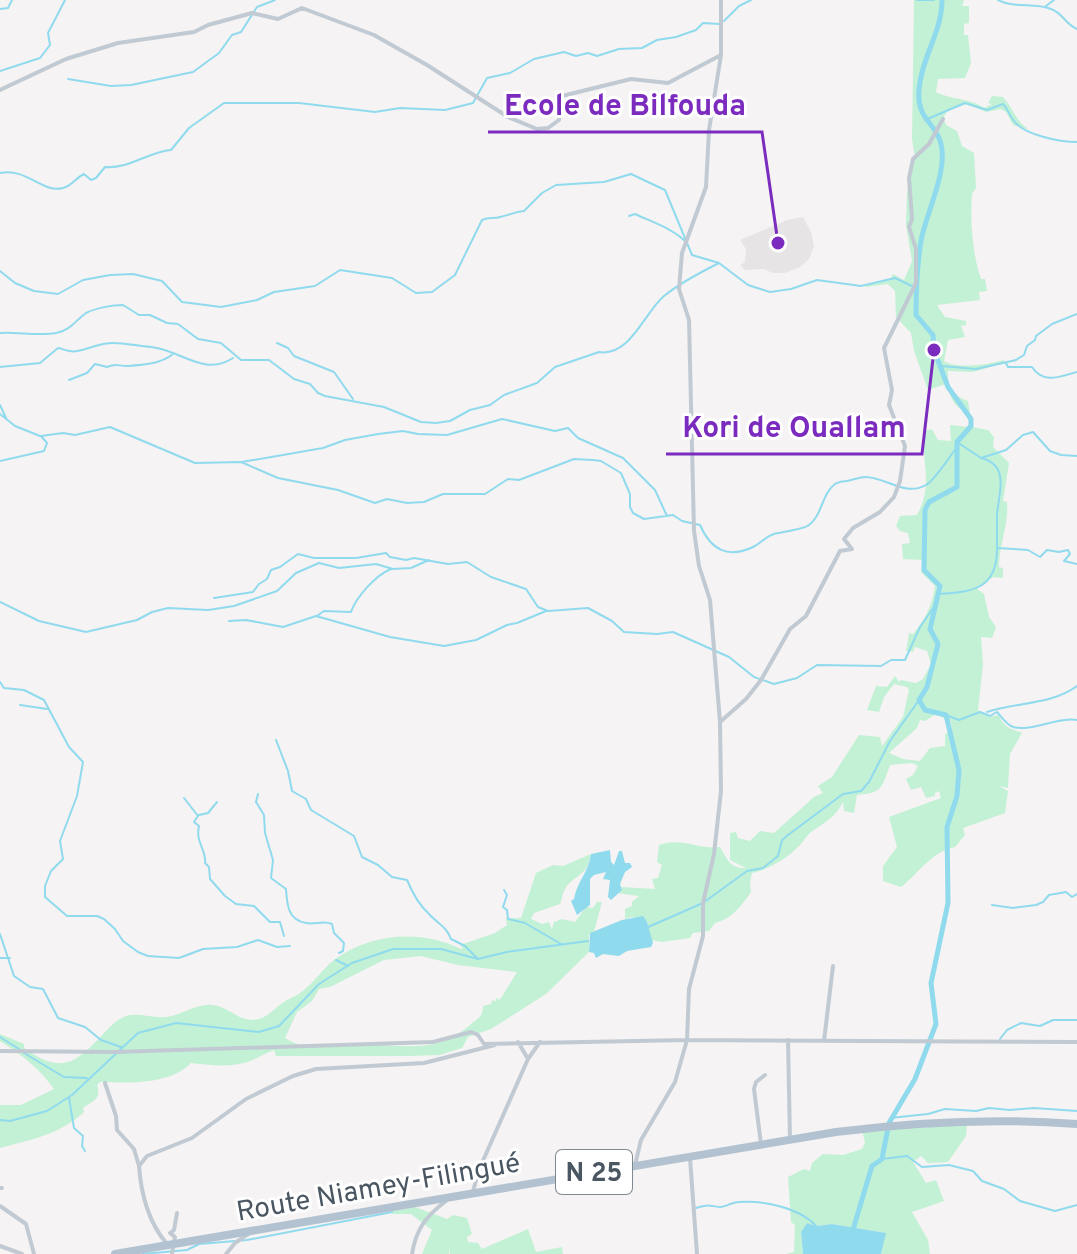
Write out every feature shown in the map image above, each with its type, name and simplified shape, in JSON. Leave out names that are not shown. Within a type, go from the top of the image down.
[{"type":"main road","name":"Route Niamey-Filingué","points":[[115,1254],[171,1250],[252,1230],[454,1195],[761,1144],[906,1124],[1010,1120],[1077,1124]]},
{"type":"street","points":[[635,1165],[641,1140],[675,1082],[687,1040],[689,989],[703,936],[703,903],[714,854],[721,791],[720,722],[710,600],[699,566],[694,531],[689,320],[679,286],[682,253],[705,197],[709,130],[721,55],[721,0]]},
{"type":"street","points":[[0,90],[66,59],[118,43],[194,32],[252,13],[278,19],[302,8],[374,35],[427,65],[493,109],[537,129],[548,128],[559,120],[562,96],[631,79],[668,83],[721,55]]},
{"type":"street","points":[[720,722],[746,699],[790,629],[806,616],[840,551],[852,549],[844,539],[848,533],[880,512],[894,497],[900,481],[905,446],[889,405],[892,390],[884,348],[916,283],[916,249],[909,227],[912,219],[909,178],[913,159],[929,144],[943,119]]},
{"type":"street","points":[[824,1041],[833,966]]},
{"type":"street","points":[[0,1051],[115,1052],[336,1046],[358,1042],[433,1042],[471,1032],[478,1035],[484,1044],[687,1040],[1077,1042]]},
{"type":"street","points":[[788,1040],[790,1140]]},
{"type":"street","points":[[473,1192],[478,1172],[528,1059],[541,1041]]},
{"type":"street","points":[[518,1042],[528,1059]]},
{"type":"street","points":[[139,1166],[147,1156],[192,1138],[246,1099],[303,1072],[424,1063],[497,1044]]},
{"type":"street","points":[[761,1144],[754,1089],[756,1082],[765,1075]]},
{"type":"street","points":[[105,1083],[116,1116],[117,1130],[134,1149],[140,1188],[155,1229],[171,1250]]},
{"type":"street","points":[[690,1156],[697,1254]]},
{"type":"street","points":[[412,1254],[425,1217],[454,1195]]},
{"type":"street","points":[[0,1206],[26,1224],[34,1254]]},
{"type":"street","points":[[171,1250],[175,1237],[170,1233],[174,1230],[177,1213]]},
{"type":"street","points":[[226,1254],[252,1230]]},
{"type":"street","points":[[0,1246],[22,1254]]},
{"type":"shaded area","points":[[803,217],[814,246],[809,259],[800,267],[785,273],[773,273],[763,269],[745,270],[740,265],[745,262],[746,249],[740,240],[787,220]]},
{"type":"green space","points":[[914,0],[964,0],[962,6],[969,6],[969,23],[964,24],[964,35],[968,35],[971,63],[965,78],[938,79],[936,92],[984,108],[992,104],[988,103],[992,96],[1003,97],[1019,120],[1031,130],[1013,125],[1001,109],[986,112],[967,104],[948,110],[943,118],[946,125],[957,131],[962,146],[974,153],[976,188],[972,194],[972,237],[978,269],[981,279],[985,279],[987,291],[979,292],[980,300],[937,305],[945,317],[966,321],[966,325],[961,326],[965,337],[948,340],[944,361],[964,366],[1004,360],[1004,363],[973,372],[948,371],[948,378],[952,391],[968,401],[972,427],[988,430],[994,437],[993,447],[1009,463],[1003,501],[1007,502],[1007,518],[999,559],[1003,578],[993,577],[977,589],[984,594],[989,617],[996,627],[992,638],[981,637],[983,664],[978,710],[989,717],[999,715],[1005,725],[1022,733],[1010,754],[1008,788],[999,786],[1008,791],[1005,813],[963,828],[965,835],[955,847],[932,858],[901,887],[883,881],[883,866],[897,847],[889,817],[941,798],[939,791],[935,796],[926,798],[921,787],[911,790],[906,779],[913,775],[918,766],[912,763],[890,765],[880,788],[872,793],[857,795],[854,813],[844,811],[843,802],[833,816],[811,832],[788,856],[752,873],[751,892],[731,915],[715,923],[709,931],[693,933],[690,938],[662,942],[651,940],[647,922],[632,917],[625,919],[625,909],[632,906],[639,896],[616,893],[622,890],[621,887],[655,889],[652,879],[658,878],[662,865],[657,862],[659,845],[675,842],[720,847],[732,865],[746,868],[730,860],[730,833],[736,832],[738,838],[750,841],[760,831],[774,833],[814,797],[823,793],[818,786],[832,777],[859,735],[880,737],[882,746],[903,717],[909,690],[894,684],[884,697],[879,712],[867,710],[876,686],[887,687],[895,676],[899,682],[916,683],[923,679],[931,664],[927,651],[915,647],[913,652],[906,651],[909,633],[913,634],[924,618],[935,586],[921,572],[923,560],[903,559],[902,544],[910,543],[908,533],[896,526],[900,516],[917,515],[925,494],[924,431],[932,429],[938,440],[951,441],[950,425],[969,427],[969,422],[954,402],[946,384],[928,390],[911,333],[896,317],[895,291],[888,284],[865,285],[890,280],[893,274],[904,280],[912,261],[906,225],[907,192],[915,158],[912,139]],"holes":[[[936,714],[951,722],[952,731],[945,734],[945,746],[930,748],[920,761],[889,753],[917,728],[920,720],[925,721]]]},
{"type":"green space","points":[[591,854],[583,872],[567,886],[560,904],[534,913],[531,919],[542,924],[549,922],[552,929],[554,922],[562,919],[575,922],[586,907],[593,908],[597,902],[602,902],[594,932],[589,934],[589,952],[546,994],[491,1029],[468,1037],[462,1048],[440,1055],[409,1056],[276,1056],[274,1050],[236,1065],[191,1063],[160,1079],[100,1082],[97,1097],[83,1108],[84,1112],[75,1120],[45,1135],[0,1148],[0,1105],[21,1105],[54,1089],[30,1062],[0,1041],[0,1034],[24,1044],[24,1048],[38,1057],[59,1063],[77,1058],[116,1022],[130,1015],[166,1017],[213,1005],[246,1019],[259,1019],[302,992],[334,960],[363,944],[379,939],[413,937],[429,938],[461,949],[460,945],[495,933],[507,925],[506,918],[521,918],[536,873],[553,865],[563,866]],"holes":[[[421,956],[458,965],[517,972],[501,998],[498,1000],[497,997],[495,1002],[493,999],[491,1004],[483,1006],[478,1019],[443,1041],[416,1046],[357,1044],[312,1047],[285,1038],[297,1012],[312,1001],[319,989],[330,987],[384,960]]]},
{"type":"green space","points":[[967,1125],[966,1136],[948,1162],[928,1163],[921,1156],[913,1162],[926,1183],[936,1180],[944,1201],[912,1212],[928,1240],[930,1254],[881,1254],[885,1233],[807,1223],[801,1232],[803,1254],[786,1254],[794,1252],[795,1225],[791,1222],[788,1177],[804,1169],[810,1171],[812,1163],[823,1154],[843,1155],[862,1149],[865,1142],[862,1131]]},
{"type":"green space","points":[[415,1207],[447,1219],[453,1215],[467,1218],[472,1234],[467,1237],[468,1242],[478,1243],[482,1249],[528,1229],[536,1252],[562,1247],[563,1254],[450,1254],[450,1248],[449,1254],[422,1254],[432,1230],[411,1214],[392,1214],[392,1211]]},
{"type":"water","points":[[610,850],[614,865],[619,851],[622,851],[625,863],[630,863],[632,867],[625,872],[620,884],[622,890],[611,900],[608,897],[610,880],[603,879],[606,872],[594,875],[590,879],[590,905],[577,915],[571,901],[591,854]]},
{"type":"water","points":[[643,916],[653,943],[651,947],[627,951],[619,956],[603,954],[596,958],[594,953],[589,952],[590,933],[622,920]]},
{"type":"water","points":[[807,1223],[886,1233],[881,1254],[803,1254],[801,1232]]},
{"type":"waterway","points":[[0,9],[8,8],[12,0]]},
{"type":"waterway","points":[[0,71],[40,58],[50,45],[48,33],[65,0]]},
{"type":"waterway","points":[[68,79],[111,86],[131,85],[193,72],[219,53],[232,35],[241,32],[257,7],[275,0]]},
{"type":"waterway","points":[[724,21],[739,6],[751,0]]},
{"type":"waterway","points":[[917,0],[934,0]]},
{"type":"waterway","points":[[889,1123],[915,1079],[936,1024],[931,983],[948,903],[947,827],[957,796],[959,770],[946,715],[925,710],[919,700],[927,687],[938,644],[930,629],[940,586],[924,570],[925,510],[929,502],[957,487],[957,442],[971,426],[971,419],[948,387],[934,350],[933,335],[916,315],[921,241],[942,167],[941,144],[920,108],[919,89],[939,23],[942,0]]},
{"type":"waterway","points":[[998,0],[1051,9],[1077,29]]},
{"type":"waterway","points":[[1046,6],[1054,0]]},
{"type":"waterway","points":[[0,173],[18,174],[56,189],[66,187],[84,174],[91,180],[105,167],[171,150],[189,128],[224,103],[299,103],[375,112],[400,108],[445,110],[473,103],[487,78],[510,73],[534,59],[564,52],[576,56],[588,53],[597,56],[619,49],[642,48],[657,40],[696,30],[703,23],[719,24]]},
{"type":"waterway","points":[[925,120],[965,103],[987,110],[1003,104],[1014,121],[1026,130],[1052,139],[1077,142]]},
{"type":"waterway","points":[[0,271],[15,283],[34,291],[58,294],[83,280],[133,274],[162,281],[182,302],[221,307],[257,300],[274,292],[315,286],[340,270],[392,278],[416,293],[432,292],[455,275],[482,220],[524,211],[542,193],[556,185],[604,182],[631,174],[665,190],[692,255],[719,263],[748,285],[770,292],[817,280],[861,286],[895,278],[916,288]]},
{"type":"waterway","points":[[629,216],[635,214],[684,240]]},
{"type":"waterway","points":[[0,333],[61,332],[90,311],[123,305],[139,315],[150,315],[167,323],[178,324],[198,339],[221,343],[241,360],[269,360],[294,379],[310,384],[325,396],[384,407],[421,422],[436,423],[450,421],[537,383],[555,367],[619,348],[664,296],[719,263]]},
{"type":"waterway","points":[[941,366],[976,369],[1016,360],[1024,355],[1036,336],[1052,324],[1077,314]]},
{"type":"waterway","points":[[0,367],[40,363],[58,348],[75,351],[113,343],[162,349],[202,364],[212,365],[233,358]]},
{"type":"waterway","points":[[277,343],[288,348],[294,356],[334,372],[353,399]]},
{"type":"waterway","points":[[69,380],[87,373],[95,364],[107,367],[145,364],[173,354]]},
{"type":"waterway","points":[[1006,363],[1008,367],[1032,367],[1047,378],[1077,372]]},
{"type":"waterway","points":[[0,405],[6,418]]},
{"type":"waterway","points":[[0,414],[15,426],[40,436]]},
{"type":"waterway","points":[[242,462],[323,448],[378,434],[403,431],[447,435],[502,419],[555,431],[568,428],[578,438],[623,458],[655,490],[667,516]]},
{"type":"waterway","points":[[0,461],[44,451],[47,443],[41,436],[75,435],[110,427],[195,463],[241,462],[278,478],[338,490],[375,503],[387,499],[407,503],[424,502],[443,494],[485,494],[508,479],[519,480],[574,459],[593,460],[601,461],[621,473],[630,494],[633,513],[644,519],[673,515],[682,521],[700,525],[715,546],[736,552],[753,547],[774,534],[809,525],[817,516],[827,493],[837,483],[865,477],[903,488],[926,485],[957,447]]},
{"type":"waterway","points":[[957,442],[981,458],[1006,450],[1023,435],[1033,432],[1050,451],[1077,456]]},
{"type":"waterway","points":[[981,458],[996,467],[1001,481],[997,548],[1028,550],[1040,557],[1047,550],[1068,550],[1070,554],[1064,561],[1077,564]]},
{"type":"waterway","points":[[938,594],[962,592],[981,586],[993,573],[997,549]]},
{"type":"waterway","points":[[214,598],[253,592],[267,579],[271,570],[298,554],[314,558],[356,558],[386,553],[390,557],[406,560],[414,558],[448,564],[467,562],[491,577],[526,589],[538,607],[548,611],[588,608],[612,621],[624,632],[673,632],[729,657],[754,677],[774,684],[797,678],[817,665],[881,666],[891,660],[905,660],[920,627],[936,604]]},
{"type":"waterway","points":[[0,602],[39,621],[86,632],[137,620],[168,608],[208,610],[234,606],[277,591],[296,573],[319,563],[339,568],[376,564],[393,569],[411,568],[429,560]]},
{"type":"waterway","points":[[317,616],[324,611],[351,612],[367,587],[391,569]]},
{"type":"waterway","points":[[229,621],[246,620],[283,627],[316,616],[390,637],[444,646],[476,640],[546,611]]},
{"type":"waterway","points":[[0,682],[4,688],[24,690],[44,700],[69,747],[83,762],[77,796],[60,841],[63,859],[51,871],[45,886],[45,897],[67,916],[97,916],[104,919],[123,941],[148,956],[179,958],[203,949],[237,947],[258,940],[277,947],[290,946]]},
{"type":"waterway","points":[[987,712],[1056,697],[1077,686]]},
{"type":"waterway","points":[[648,927],[703,903],[747,871],[763,868],[778,856],[782,840],[788,835],[843,794],[861,791],[869,782],[890,741],[919,700]]},
{"type":"waterway","points":[[20,705],[47,709]]},
{"type":"waterway","points":[[946,715],[959,720],[980,712],[990,716],[997,712],[1009,725],[1018,728],[1077,720]]},
{"type":"waterway","points":[[276,740],[292,791],[306,799],[311,810],[354,836],[362,857],[392,877],[407,880],[419,902],[451,939],[465,946],[478,959]]},
{"type":"waterway","points":[[258,794],[256,802],[264,815],[265,833],[273,860],[271,878],[286,889],[288,906],[295,919],[306,923],[332,924],[334,933],[344,943],[343,951],[339,953]]},
{"type":"waterway","points":[[184,798],[198,816],[194,822],[199,826],[210,879],[236,904],[254,906],[270,922],[280,922],[284,936]]},
{"type":"waterway","points":[[199,815],[208,813],[217,802]]},
{"type":"waterway","points":[[504,890],[507,895],[503,907],[507,910],[508,919],[525,923],[561,944]]},
{"type":"waterway","points":[[992,905],[1013,908],[1036,905],[1049,895],[1066,892],[1072,897],[1077,894]]},
{"type":"waterway","points":[[0,934],[14,976],[30,987],[43,989],[58,1018],[85,1027],[101,1040],[121,1047]]},
{"type":"waterway","points":[[0,1120],[10,1121],[47,1111],[72,1095],[138,1033],[176,1023],[259,1032],[279,1026],[319,984],[352,963],[393,949],[441,949],[478,959],[588,941]]},
{"type":"waterway","points":[[0,958],[10,958]]},
{"type":"waterway","points":[[336,960],[348,966]]},
{"type":"waterway","points":[[1000,1039],[1007,1030],[1021,1023],[1040,1026],[1053,1020],[1077,1020]]},
{"type":"waterway","points":[[0,1037],[19,1049]]},
{"type":"waterway","points":[[24,1053],[64,1077],[87,1078]]},
{"type":"waterway","points":[[69,1098],[74,1128],[83,1136],[85,1151]]},
{"type":"waterway","points":[[890,1118],[945,1109],[1077,1111]]},
{"type":"waterway","points":[[852,1233],[872,1166],[882,1159],[888,1128]]},
{"type":"waterway","points":[[882,1159],[907,1156],[922,1167],[949,1165],[973,1171],[982,1181],[1004,1189],[1020,1201],[1055,1211],[1077,1205]]},
{"type":"waterway","points":[[696,1208],[759,1202],[801,1214],[816,1226]]},
{"type":"waterway","points":[[142,1254],[247,1240],[392,1212]]},
{"type":"place","name":"Ecole de Bilfouda","points":[[778,243]]},
{"type":"place","name":"Kori de Ouallam","points":[[934,350]]}]
